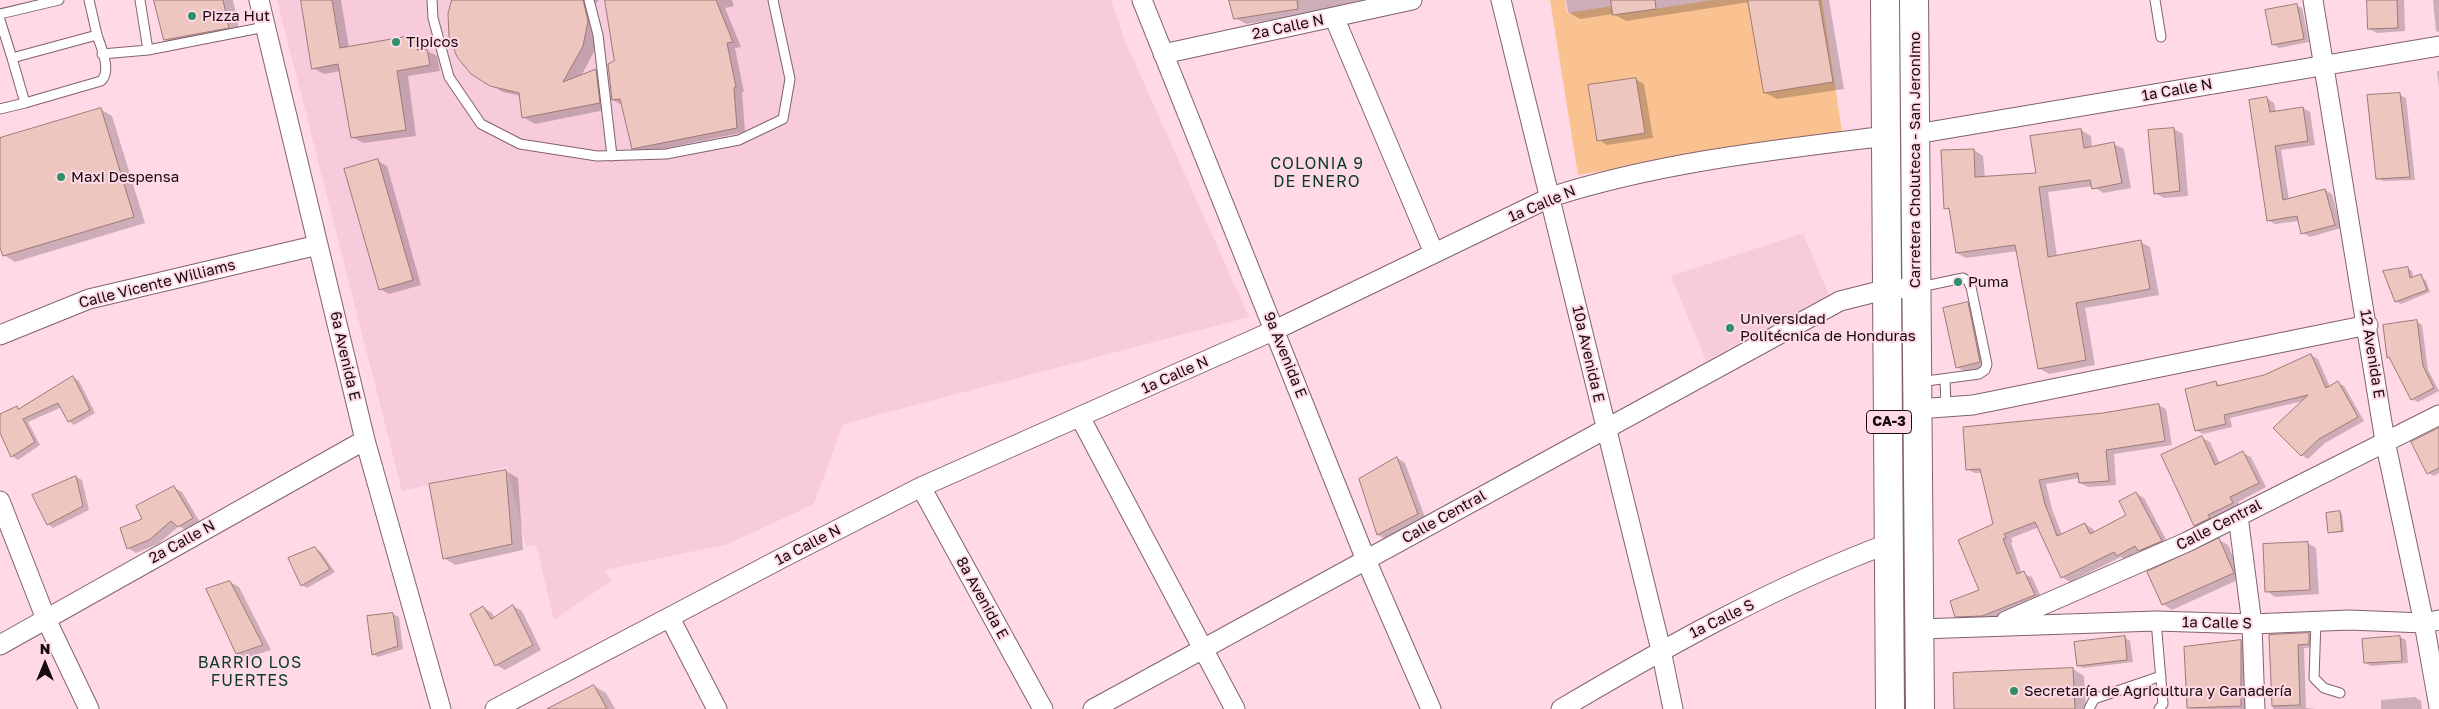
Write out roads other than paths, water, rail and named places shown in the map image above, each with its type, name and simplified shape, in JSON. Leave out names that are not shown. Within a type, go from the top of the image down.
[{"type":"highway","name":"Carretera Choluteca - San Jeronimo","points":[[1884,0],[1887,136],[1890,709]]},
{"type":"highway","name":"Carretera Choluteca - San Jeronimo","points":[[1914,0],[1920,709]]},
{"type":"street","name":"6a Avenida E","points":[[259,0],[365,440],[441,709]]},
{"type":"street","name":"9a Avenida E","points":[[1142,0],[1366,560],[1431,709]]},
{"type":"street","name":"2a Calle N","points":[[1163,54],[1412,0]]},
{"type":"street","name":"10a Avenida E","points":[[1501,0],[1551,197],[1605,429],[1661,650],[1673,709]]},
{"type":"street","name":"12 Avenida E","points":[[2313,0],[2322,65],[2368,325],[2385,441],[2432,622],[2439,707]]},
{"type":"street","points":[[1334,17],[1434,254]]},
{"type":"street","name":"1a Calle N","points":[[1916,134],[2439,46]]},
{"type":"street","name":"1a Calle N","points":[[495,709],[784,556],[921,488],[1275,330],[1551,197],[1598,182],[1740,154],[1887,136]]},
{"type":"street","name":"Calle Vicente Williams","points":[[0,335],[88,299],[318,246]]},
{"type":"street","name":"Calle Central","points":[[1093,709],[1201,648],[1840,301],[1888,289],[1915,288]]},
{"type":"street","points":[[1917,409],[1973,405],[2368,325]]},
{"type":"street","name":"Calle Central","points":[[1996,626],[2187,542],[2439,415]]},
{"type":"street","points":[[1080,417],[1235,709]]},
{"type":"street","name":"2a Calle N","points":[[0,645],[365,440]]},
{"type":"street","name":"8a Avenida E","points":[[921,488],[1043,709]]},
{"type":"street","points":[[0,501],[46,619],[89,709]]},
{"type":"street","points":[[2238,516],[2252,624],[2255,709]]},
{"type":"street","name":"1a Calle S","points":[[1561,709],[1661,650],[1835,564],[1890,543]]},
{"type":"street","points":[[670,618],[717,709]]},
{"type":"street","name":"1a Calle S","points":[[1920,629],[2156,621],[2252,624],[2349,620],[2432,622]]},
{"type":"lane","points":[[0,14],[59,0]]},
{"type":"lane","points":[[0,109],[101,81],[105,78],[107,70],[89,0]]},
{"type":"lane","points":[[140,0],[148,50]]},
{"type":"lane","points":[[432,0],[433,18],[450,78],[481,124],[520,144],[597,156],[666,154],[739,140],[783,119],[790,79],[773,0]]},
{"type":"lane","points":[[590,0],[598,34],[612,156]]},
{"type":"lane","points":[[2154,0],[2161,37]]},
{"type":"lane","points":[[0,20],[25,103]]},
{"type":"lane","points":[[102,54],[148,50],[265,27]]},
{"type":"lane","points":[[12,58],[97,34]]},
{"type":"lane","points":[[1915,288],[1962,278],[1968,281],[1971,287],[1988,364],[1985,370],[1979,374],[1916,382]]},
{"type":"lane","points":[[1945,379],[1946,407]]},
{"type":"lane","points":[[2156,621],[2163,704],[2159,709]]},
{"type":"lane","points":[[2316,621],[2314,678],[2324,688],[2340,693]]},
{"type":"lane","points":[[2090,709],[2094,699],[2161,676]]},
{"type":"place","name":"Pizza Hut","points":[[192,16]]},
{"type":"place","name":"TIpicos","points":[[396,42]]},
{"type":"place","name":"Maxi Despensa","points":[[61,177]]},
{"type":"place","name":"Puma","points":[[1958,282]]},
{"type":"place","name":"Universidad Politécnica de Honduras","points":[[1730,328]]},
{"type":"place","name":"Secretaría de Agricultura y Ganadería","points":[[2014,691]]},
{"type":"district","name":"COLONIA 9 DE ENERO","points":[[1317,173]]},
{"type":"district","name":"BARRIO LOS FUERTES","points":[[250,672]]}]
